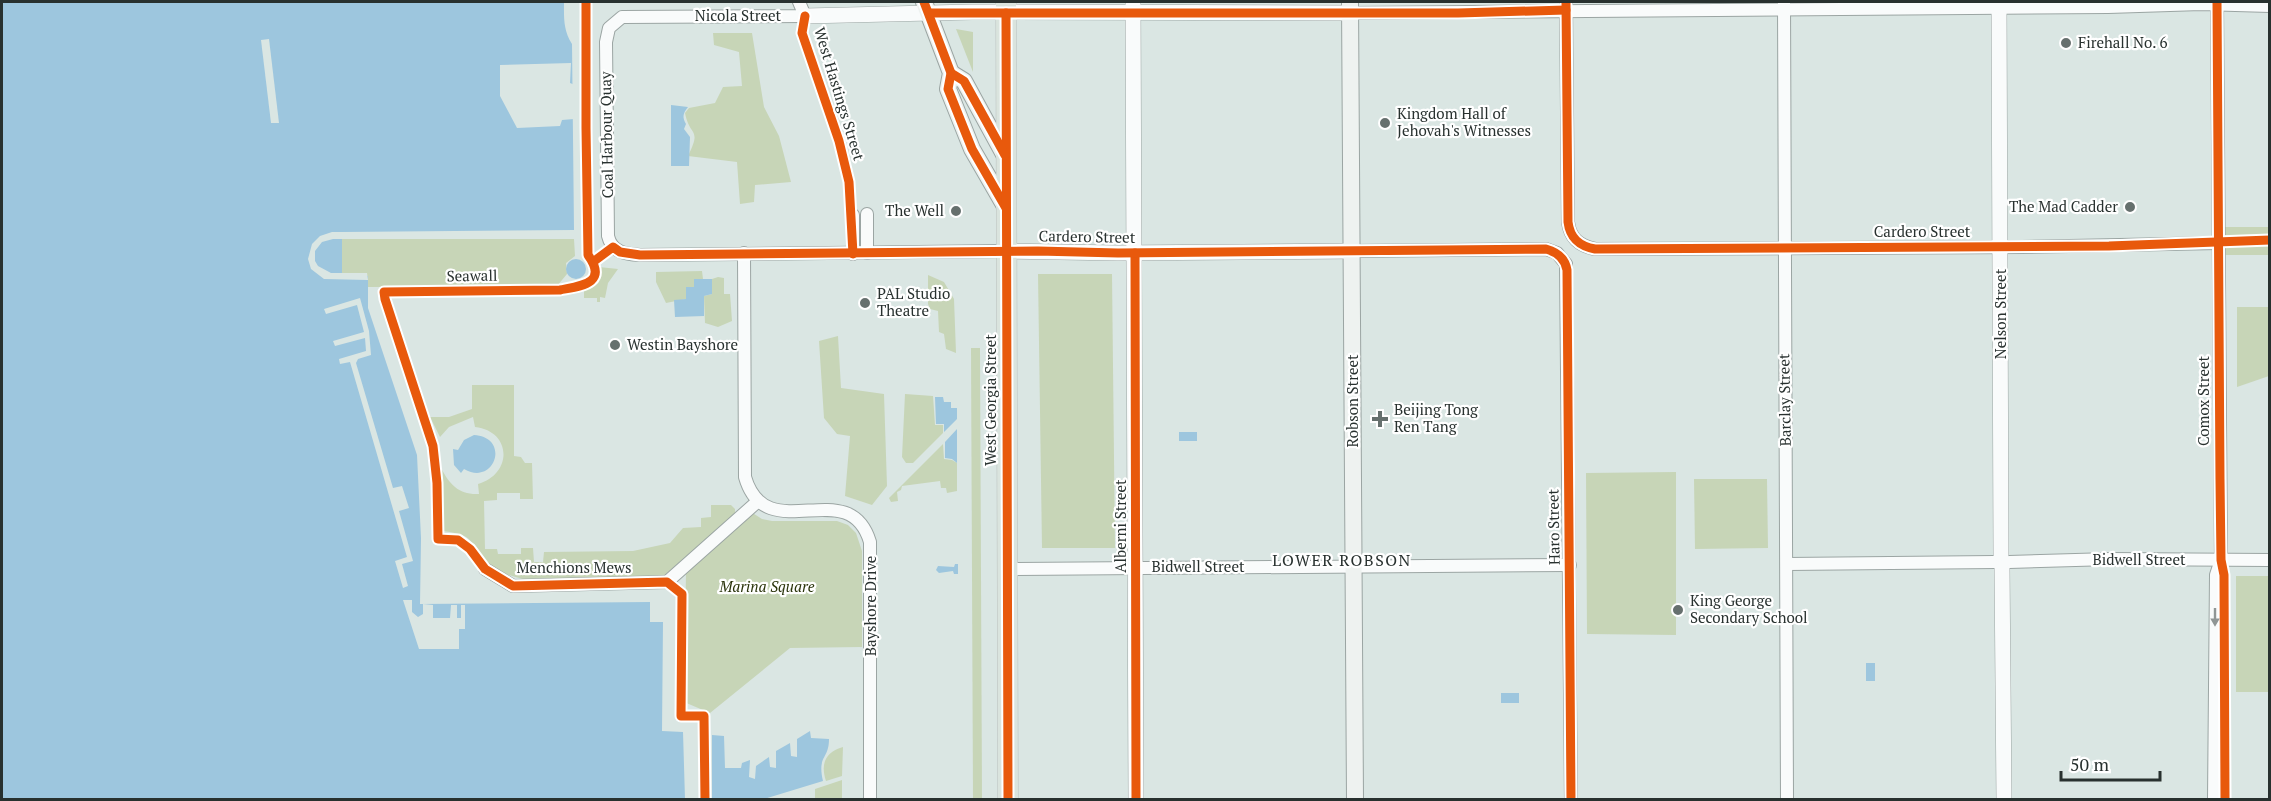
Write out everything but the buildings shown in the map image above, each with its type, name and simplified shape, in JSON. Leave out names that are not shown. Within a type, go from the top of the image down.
[{"type":"highway","name":"West Georgia Street","points":[[1006,7],[1008,800]]},
{"type":"main road","points":[[927,7],[951,73],[948,89],[972,149],[1006,208]]},
{"type":"main road","name":"Robson Street","points":[[1350,7],[1355,800]]},
{"type":"main road","points":[[951,73],[964,81],[1006,158]]},
{"type":"street","name":"Nicola Street","points":[[613,24],[622,18],[631,17],[802,9],[927,7],[2217,3],[2270,6]]},
{"type":"street","name":"Comox Street","points":[[2214,800],[2216,575],[2221,560],[2217,3]]},
{"type":"street","name":"Nelson Street","points":[[1999,4],[2004,800]]},
{"type":"street","name":"Barclay Street","points":[[1784,5],[1787,800]]},
{"type":"street","name":"Cardero Street","points":[[1566,6],[1568,222],[1570,233],[1582,246],[1595,249],[2001,247],[2218,243]]},
{"type":"street","name":"Alberni Street","points":[[1133,7],[1136,800]]},
{"type":"street","name":"Coal Harbour Quay","points":[[613,24],[609,28],[606,42],[609,237],[613,247]]},
{"type":"street","points":[[867,214],[867,253]]},
{"type":"street","points":[[853,215],[853,254]]},
{"type":"street","name":"Cardero Street","points":[[613,247],[620,252],[630,254],[1546,249],[1561,257]]},
{"type":"street","points":[[744,254],[745,477],[749,490],[757,502]]},
{"type":"street","name":"Haro Street","points":[[1561,257],[1568,270],[1571,800]]},
{"type":"street","name":"Menchions Mews","points":[[485,570],[513,586],[667,582],[757,502]]},
{"type":"street","name":"Bayshore Drive","points":[[757,502],[770,510],[844,512],[859,522],[868,536],[871,549],[870,800]]},
{"type":"street","name":"Bidwell Street","points":[[1787,564],[2110,559],[2270,561]]},
{"type":"street","name":"Bidwell Street","points":[[1006,569],[1570,565]]},
{"type":"green space","points":[[956,29],[973,32],[973,72]]},
{"type":"green space","points":[[713,33],[752,33],[764,107],[779,136],[791,182],[755,185],[754,202],[740,204],[737,162],[688,156],[695,136],[685,113],[689,108],[715,103],[723,87],[742,86],[739,52],[714,45]]},
{"type":"green space","points":[[2225,227],[2269,227],[2269,255],[2225,255]]},
{"type":"green space","points":[[342,239],[574,239],[575,256],[566,263],[567,274],[557,286],[367,287],[367,276],[342,274]]},
{"type":"green space","points":[[599,267],[618,269],[608,283],[605,298],[600,297],[600,302],[597,302],[597,298],[584,298],[584,290],[598,276]]},
{"type":"green space","points":[[702,271],[703,279],[694,279],[694,287],[686,299],[666,303],[656,282],[656,272]]},
{"type":"green space","points":[[1038,274],[1112,274],[1115,548],[1042,548]]},
{"type":"green space","points":[[928,275],[944,282],[954,299],[956,353],[946,349],[944,334],[939,332],[938,311],[930,309],[928,304]]},
{"type":"green space","points":[[724,278],[724,294],[730,294],[732,321],[718,327],[705,323],[704,296],[712,294],[712,279]]},
{"type":"green space","points":[[2237,307],[2270,307],[2269,376],[2237,387]]},
{"type":"green space","points":[[838,336],[841,388],[884,394],[887,486],[872,505],[845,496],[850,436],[837,434],[824,418],[819,341]]},
{"type":"green space","points":[[971,348],[980,348],[982,800],[973,799]]},
{"type":"green space","points":[[472,385],[514,385],[514,456],[521,457],[525,463],[532,463],[533,499],[520,499],[520,493],[497,493],[497,500],[484,501],[485,549],[497,549],[498,554],[521,554],[521,548],[533,548],[534,562],[543,562],[544,552],[633,551],[670,543],[683,528],[701,527],[701,518],[711,517],[711,505],[731,505],[735,509],[735,516],[662,577],[523,579],[499,571],[487,562],[467,537],[442,531],[441,468],[456,488],[466,493],[479,494],[478,484],[489,479],[498,471],[502,463],[504,453],[496,436],[487,430],[475,427],[473,417],[449,427],[440,437],[430,417],[449,417],[472,409]]},
{"type":"green space","points":[[905,394],[933,396],[935,425],[943,425],[943,433],[913,463],[906,463],[902,457]]},
{"type":"green space","points":[[943,444],[944,459],[957,463],[957,491],[947,493],[946,488],[941,488],[940,481],[902,486],[897,492],[898,501],[891,502],[889,498]]},
{"type":"green space","points":[[1676,472],[1676,635],[1587,634],[1586,473]]},
{"type":"green space","points":[[1694,479],[1767,479],[1768,548],[1695,549]]},
{"type":"green space","name":"Marina Square","points":[[751,512],[762,519],[772,521],[837,521],[848,525],[856,533],[862,551],[862,647],[790,648],[710,713],[684,702],[686,572]]},
{"type":"green space","points":[[2236,576],[2269,576],[2269,692],[2236,692]]},
{"type":"green space","points":[[843,747],[842,776],[826,781],[824,764],[826,759],[832,752]]},
{"type":"green space","points":[[842,780],[842,799],[815,799],[815,789]]},
{"type":"water","points":[[2,2],[564,2],[566,29],[572,44],[574,230],[342,232],[342,274],[368,276],[368,308],[417,455],[421,538],[420,604],[650,602],[650,622],[663,622],[662,731],[683,732],[685,799],[2,800]]},
{"type":"water","points":[[671,105],[688,107],[684,113],[686,124],[684,129],[690,137],[689,166],[671,166]]},
{"type":"water","points":[[576,259],[583,262],[586,269],[583,276],[576,279],[569,276],[566,269],[569,262]]},
{"type":"water","points":[[694,279],[712,279],[712,294],[704,296],[704,316],[675,317],[674,300],[686,299],[686,287],[694,287]]},
{"type":"water","points":[[935,397],[943,397],[944,402],[951,402],[951,408],[957,408],[957,419],[944,432],[944,424],[936,424]]},
{"type":"water","points":[[957,429],[957,463],[945,458],[945,442]]},
{"type":"water","points":[[1179,432],[1197,432],[1197,441],[1179,441]]},
{"type":"water","points":[[474,435],[485,438],[492,444],[495,451],[494,460],[491,467],[484,472],[475,473],[464,469],[461,473],[454,465],[453,449],[458,450],[464,440]]},
{"type":"water","points":[[958,564],[958,574],[954,574],[953,571],[939,573],[936,570],[938,566],[954,567]]},
{"type":"water","points":[[1866,663],[1875,663],[1875,681],[1866,681]]},
{"type":"water","points":[[1501,693],[1519,693],[1519,703],[1501,703]]},
{"type":"water","points":[[810,731],[811,738],[829,739],[821,766],[823,781],[764,799],[712,799],[712,735],[724,736],[725,768],[741,768],[742,763],[750,760],[749,777],[755,779],[756,766],[769,757],[770,767],[776,768],[776,751],[790,743],[791,756],[797,757],[797,739]]},
{"type":"pier","points":[[269,39],[279,123],[271,123],[261,40]]},
{"type":"pier","points":[[571,63],[570,83],[575,85],[574,119],[562,120],[560,126],[517,128],[500,96],[500,65]]},
{"type":"pier","points":[[332,232],[369,232],[369,235],[345,235],[345,239],[322,242],[315,251],[315,261],[318,266],[331,273],[367,273],[368,280],[324,279],[311,269],[308,259],[312,244],[320,236]]},
{"type":"pier","points":[[360,298],[369,331],[371,355],[358,359],[356,363],[393,488],[402,486],[409,508],[399,511],[413,561],[402,564],[408,586],[403,588],[395,561],[407,557],[350,362],[340,364],[339,359],[366,351],[365,338],[335,346],[333,341],[364,332],[357,305],[326,314],[324,309]]},
{"type":"pier","points":[[403,600],[412,600],[412,612],[418,617],[423,614],[423,604],[433,605],[433,618],[450,618],[451,605],[457,605],[457,618],[461,618],[461,605],[465,605],[465,629],[459,629],[459,649],[419,649]]},
{"type":"cycle path","name":"Seawall","points":[[586,2],[588,255],[594,265],[594,278],[583,285],[560,290],[384,292],[385,299],[433,446],[437,483],[438,539],[458,540],[470,549],[485,569],[513,586],[667,582],[682,594],[681,716],[704,716],[705,800]]},
{"type":"cycle path","points":[[924,2],[951,73],[948,89],[972,149],[1006,208]]},
{"type":"cycle path","points":[[1566,2],[1568,222],[1573,237],[1589,248],[2109,246],[2270,240]]},
{"type":"cycle path","points":[[2217,2],[2225,800]]},
{"type":"cycle path","points":[[929,13],[1458,13],[1566,10]]},
{"type":"cycle path","points":[[1006,13],[1008,800]]},
{"type":"cycle path","name":"West Hastings Street","points":[[805,16],[802,33],[839,141],[849,182],[853,254]]},
{"type":"cycle path","points":[[951,73],[964,81],[1005,155]]},
{"type":"cycle path","points":[[593,262],[613,247],[620,252],[640,255],[1546,249],[1554,252],[1560,256],[1567,270],[1571,800]]},
{"type":"cycle path","points":[[1135,253],[1136,800]]},
{"type":"place","name":"Firehall No. 6","points":[[2066,43]]},
{"type":"place","name":"Kingdom Hall of Jehovah's Witnesses","points":[[1385,123]]},
{"type":"place","name":"The Mad Cadder","points":[[2130,207]]},
{"type":"place","name":"The Well","points":[[956,211]]},
{"type":"place","name":"PAL Studio Theatre","points":[[865,303]]},
{"type":"place","name":"Westin Bayshore","points":[[615,345]]},
{"type":"place","name":"Beijing Tong Ren Tang","points":[[1380,419]]},
{"type":"place","name":"King George Secondary School","points":[[1678,610]]},
{"type":"district","name":"LOWER ROBSON","points":[[1342,560]]}]
